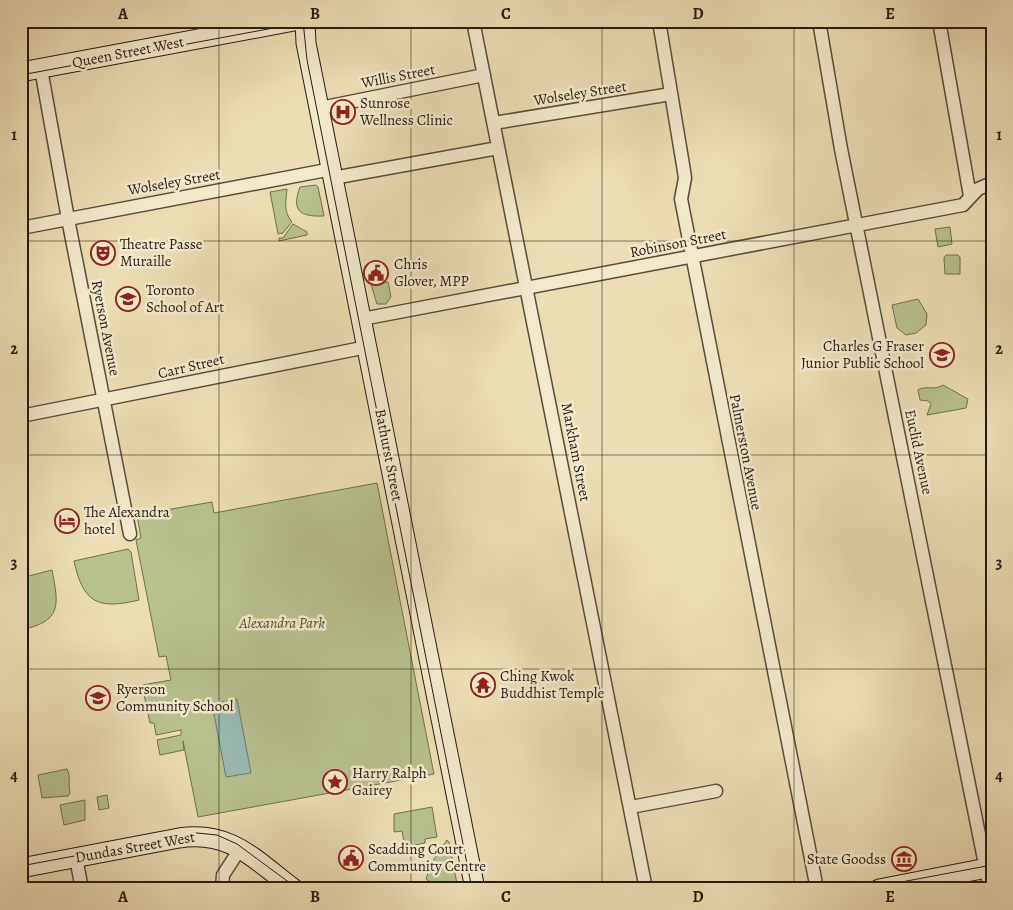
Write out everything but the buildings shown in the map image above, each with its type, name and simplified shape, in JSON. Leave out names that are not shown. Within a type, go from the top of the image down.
[{"type":"main road","name":"Queen Street West","points":[[21,72],[294,21]]},
{"type":"main road","name":"Bathurst Street","points":[[305,21],[306,42],[475,889]]},
{"type":"main road","name":"Dundas Street West","points":[[21,868],[197,836],[218,838],[240,849],[294,889]]},
{"type":"main road","points":[[879,889],[988,868]]},
{"type":"street","name":"Markham Street","points":[[473,21],[646,889]]},
{"type":"street","name":"Palmerston Avenue","points":[[659,21],[684,165],[685,178],[681,200],[817,889]]},
{"type":"street","name":"Euclid Avenue","points":[[818,21],[856,226],[988,868],[990,889]]},
{"type":"street","points":[[939,21],[970,196]]},
{"type":"street","name":"Ryerson Avenue","points":[[41,69],[68,219],[130,534]]},
{"type":"street","name":"Willis Street","points":[[320,108],[484,75]]},
{"type":"street","name":"Wolseley Street","points":[[494,124],[671,94]]},
{"type":"street","name":"Wolseley Street","points":[[21,228],[332,173],[498,148]]},
{"type":"street","name":"Robinson Street","points":[[362,319],[528,290],[963,205],[978,189],[992,183]]},
{"type":"street","name":"Carr Street","points":[[21,416],[104,401],[247,370],[367,347]]},
{"type":"street","points":[[631,807],[716,791]]},
{"type":"street","points":[[222,889],[223,875],[240,849]]},
{"type":"street","points":[[76,858],[82,889]]},
{"type":"green space","points":[[316,185],[324,216],[303,214],[297,207],[297,195],[300,187]]},
{"type":"green space","points":[[287,189],[286,210],[292,222],[283,233],[278,234],[270,192]]},
{"type":"green space","points":[[293,224],[307,232],[307,235],[279,241],[279,238],[283,238]]},
{"type":"green space","points":[[950,227],[952,244],[938,247],[935,229]]},
{"type":"green space","points":[[946,255],[958,255],[960,257],[960,274],[945,274],[944,258]]},
{"type":"green space","points":[[388,282],[391,297],[386,304],[377,304],[371,284]]},
{"type":"green space","points":[[918,299],[927,314],[926,325],[916,333],[906,335],[897,328],[892,305]]},
{"type":"green space","points":[[943,385],[968,399],[966,408],[927,415],[931,404],[928,401],[920,400],[918,390],[937,388]]},
{"type":"green space","name":"Alexandra Park","points":[[377,483],[434,774],[198,817],[183,741],[184,750],[160,755],[157,740],[181,735],[181,730],[156,735],[154,723],[150,723],[142,685],[171,680],[166,656],[159,657],[136,540],[141,538],[137,515],[212,502],[214,513]]},
{"type":"green space","points":[[128,549],[131,552],[139,600],[113,604],[95,600],[82,586],[74,561]]},
{"type":"green space","points":[[52,570],[56,602],[51,617],[44,622],[21,630],[21,578]]},
{"type":"green space","points":[[67,769],[70,793],[68,796],[42,798],[38,775]]},
{"type":"green space","points":[[107,795],[109,808],[99,810],[97,797]]},
{"type":"green space","points":[[85,800],[85,820],[64,825],[60,805]]},
{"type":"green space","points":[[432,807],[437,837],[425,839],[425,843],[405,847],[402,831],[394,832],[394,814]]},
{"type":"green space","points":[[447,840],[449,842],[458,889],[441,889],[426,879],[432,862]]},
{"type":"water","points":[[237,699],[251,773],[226,777],[212,704]]},
{"type":"tram line","points":[[303,21],[307,60],[472,889]]},
{"type":"tram line","points":[[21,75],[311,21]]},
{"type":"tram line","points":[[21,866],[197,833],[217,835],[237,844],[298,889]]},
{"type":"tram line","points":[[864,889],[992,865]]},
{"type":"place","name":"Sunrose Wellness Clinic","points":[[343,112]]},
{"type":"place","name":"Theatre Passe Muraille","points":[[103,253]]},
{"type":"place","name":"Chris Glover, MPP","points":[[376,273]]},
{"type":"place","name":"Toronto School of Art","points":[[128,299]]},
{"type":"place","name":"Charles G Fraser Junior Public School","points":[[942,355]]},
{"type":"place","name":"The Alexandra hotel","points":[[67,521]]},
{"type":"place","name":"Ching Kwok Buddhist Temple","points":[[483,685]]},
{"type":"place","name":"Ryerson Community School","points":[[98,698]]},
{"type":"place","name":"Harry Ralph Gairey","points":[[335,782]]},
{"type":"place","name":"Scadding Court Community Centre","points":[[351,858]]},
{"type":"place","name":"State Goodss","points":[[904,859]]}]
